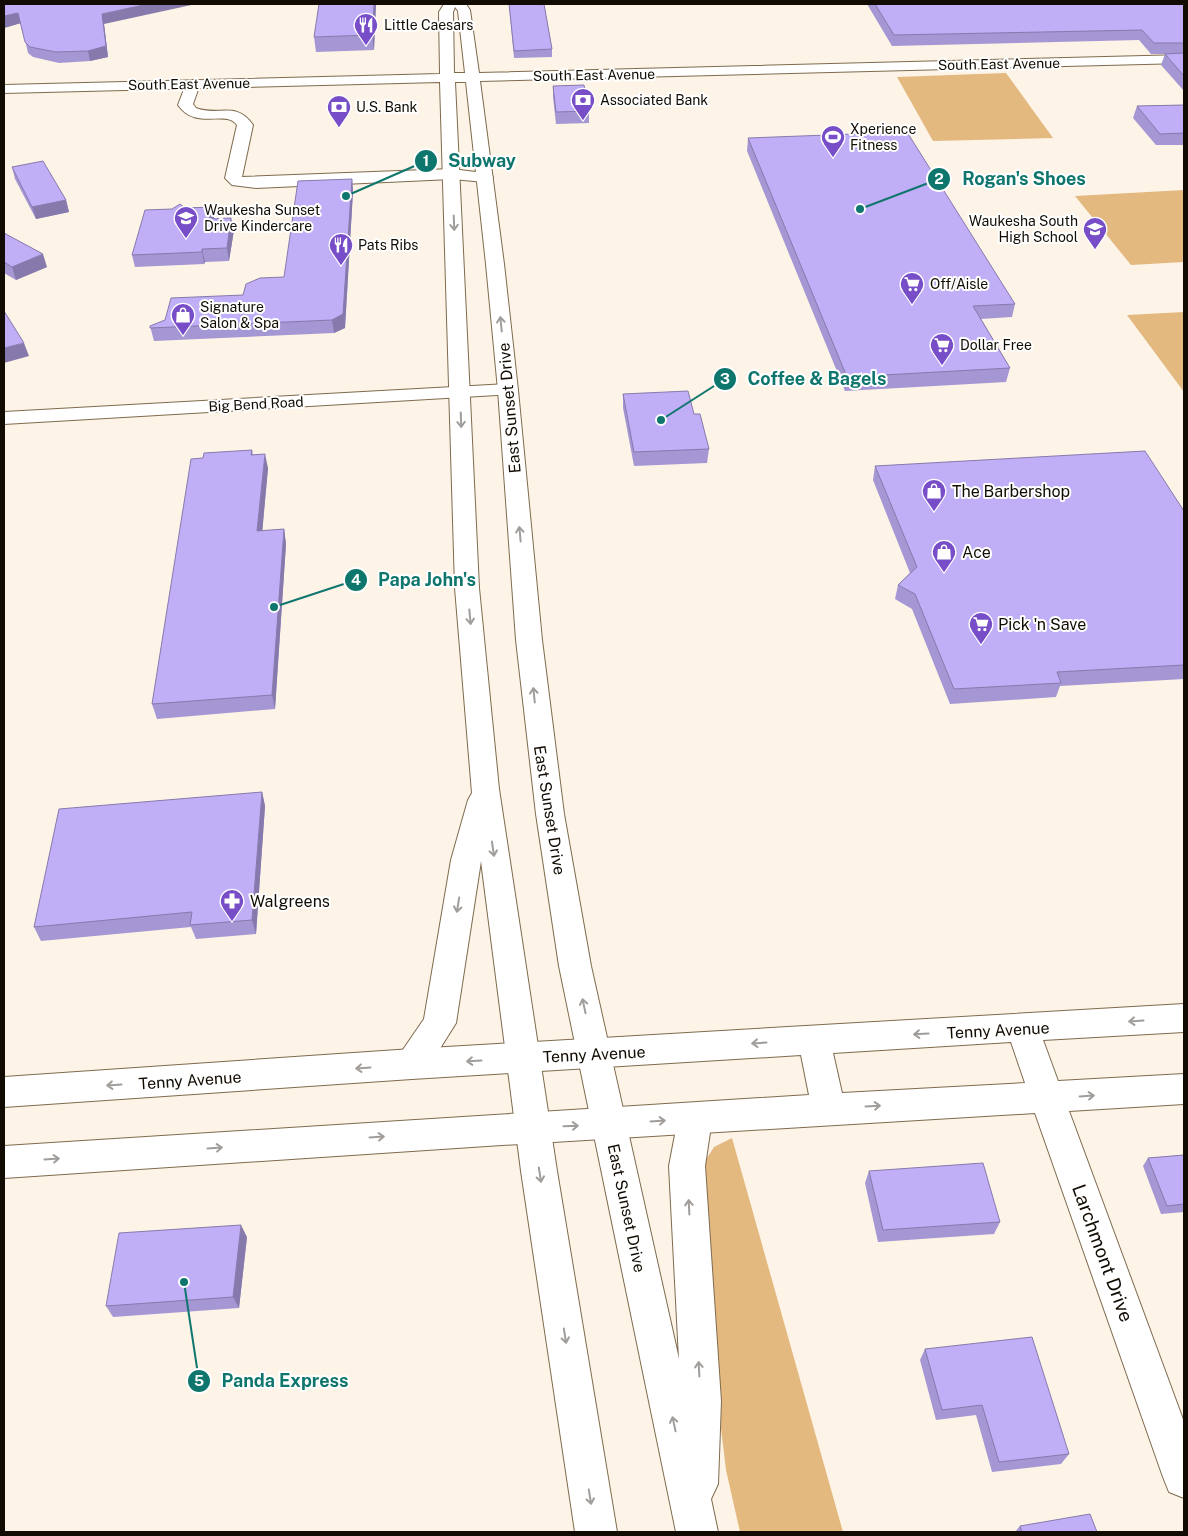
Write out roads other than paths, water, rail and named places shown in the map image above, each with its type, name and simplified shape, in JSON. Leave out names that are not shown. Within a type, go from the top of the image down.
[{"type":"main road","points":[[450,4],[446,12],[448,78],[436,98],[452,174],[467,588],[485,789],[522,1059],[596,1532]]},
{"type":"main road","name":"East Sunset Drive","points":[[458,4],[464,10],[478,112],[508,390],[529,640],[540,744],[575,966],[696,1528]]},
{"type":"main road","points":[[387,79],[429,63],[439,55],[447,36]]},
{"type":"main road","name":"South East Avenue","points":[[4,89],[1184,59]]},
{"type":"main road","points":[[478,112],[490,92],[502,81],[512,77]]},
{"type":"main road","points":[[350,80],[436,98]]},
{"type":"main road","points":[[192,84],[185,105],[189,110],[198,114],[237,117],[244,122],[233,178],[238,182],[256,183],[452,174],[485,177]]},
{"type":"main road","name":"Big Bend Road","points":[[4,418],[508,390]]},
{"type":"main road","points":[[412,1064],[440,1023],[466,860],[485,789]]},
{"type":"main road","name":"Tenny Avenue","points":[[4,1092],[412,1064],[522,1059],[1184,1018]]},
{"type":"main road","name":"Larchmont Drive","points":[[1022,1028],[1184,1477]]},
{"type":"main road","points":[[814,1040],[829,1108]]},
{"type":"main road","points":[[4,1162],[533,1127],[695,1119],[829,1108],[1184,1090]]},
{"type":"main road","points":[[695,1119],[687,1166],[701,1401],[696,1528]]},
{"type":"place","name":"Little Caesars","points":[[366,46]]},
{"type":"place","name":"Associated Bank","points":[[583,121]]},
{"type":"place","name":"U.S. Bank","points":[[339,128]]},
{"type":"place","name":"Xperience Fitness","points":[[833,158]]},
{"type":"place","name":"Subway","points":[[346,196]]},
{"type":"place","name":"Rogan's Shoes","points":[[860,209]]},
{"type":"place","name":"Waukesha Sunset Drive Kindercare","points":[[186,239]]},
{"type":"place","name":"Waukesha South High School","points":[[1095,250]]},
{"type":"place","name":"Pats Ribs","points":[[341,266]]},
{"type":"place","name":"Off/Aisle","points":[[912,305]]},
{"type":"place","name":"Signature Salon & Spa","points":[[183,336]]},
{"type":"place","name":"Dollar Free","points":[[942,366]]},
{"type":"place","name":"Coffee & Bagels","points":[[661,420]]},
{"type":"place","name":"The Barbershop","points":[[934,512]]},
{"type":"place","name":"Ace","points":[[944,573]]},
{"type":"place","name":"Papa John's","points":[[274,607]]},
{"type":"place","name":"Pick 'n Save","points":[[981,645]]},
{"type":"place","name":"Walgreens","points":[[232,922]]},
{"type":"place","name":"Panda Express","points":[[184,1282]]}]
